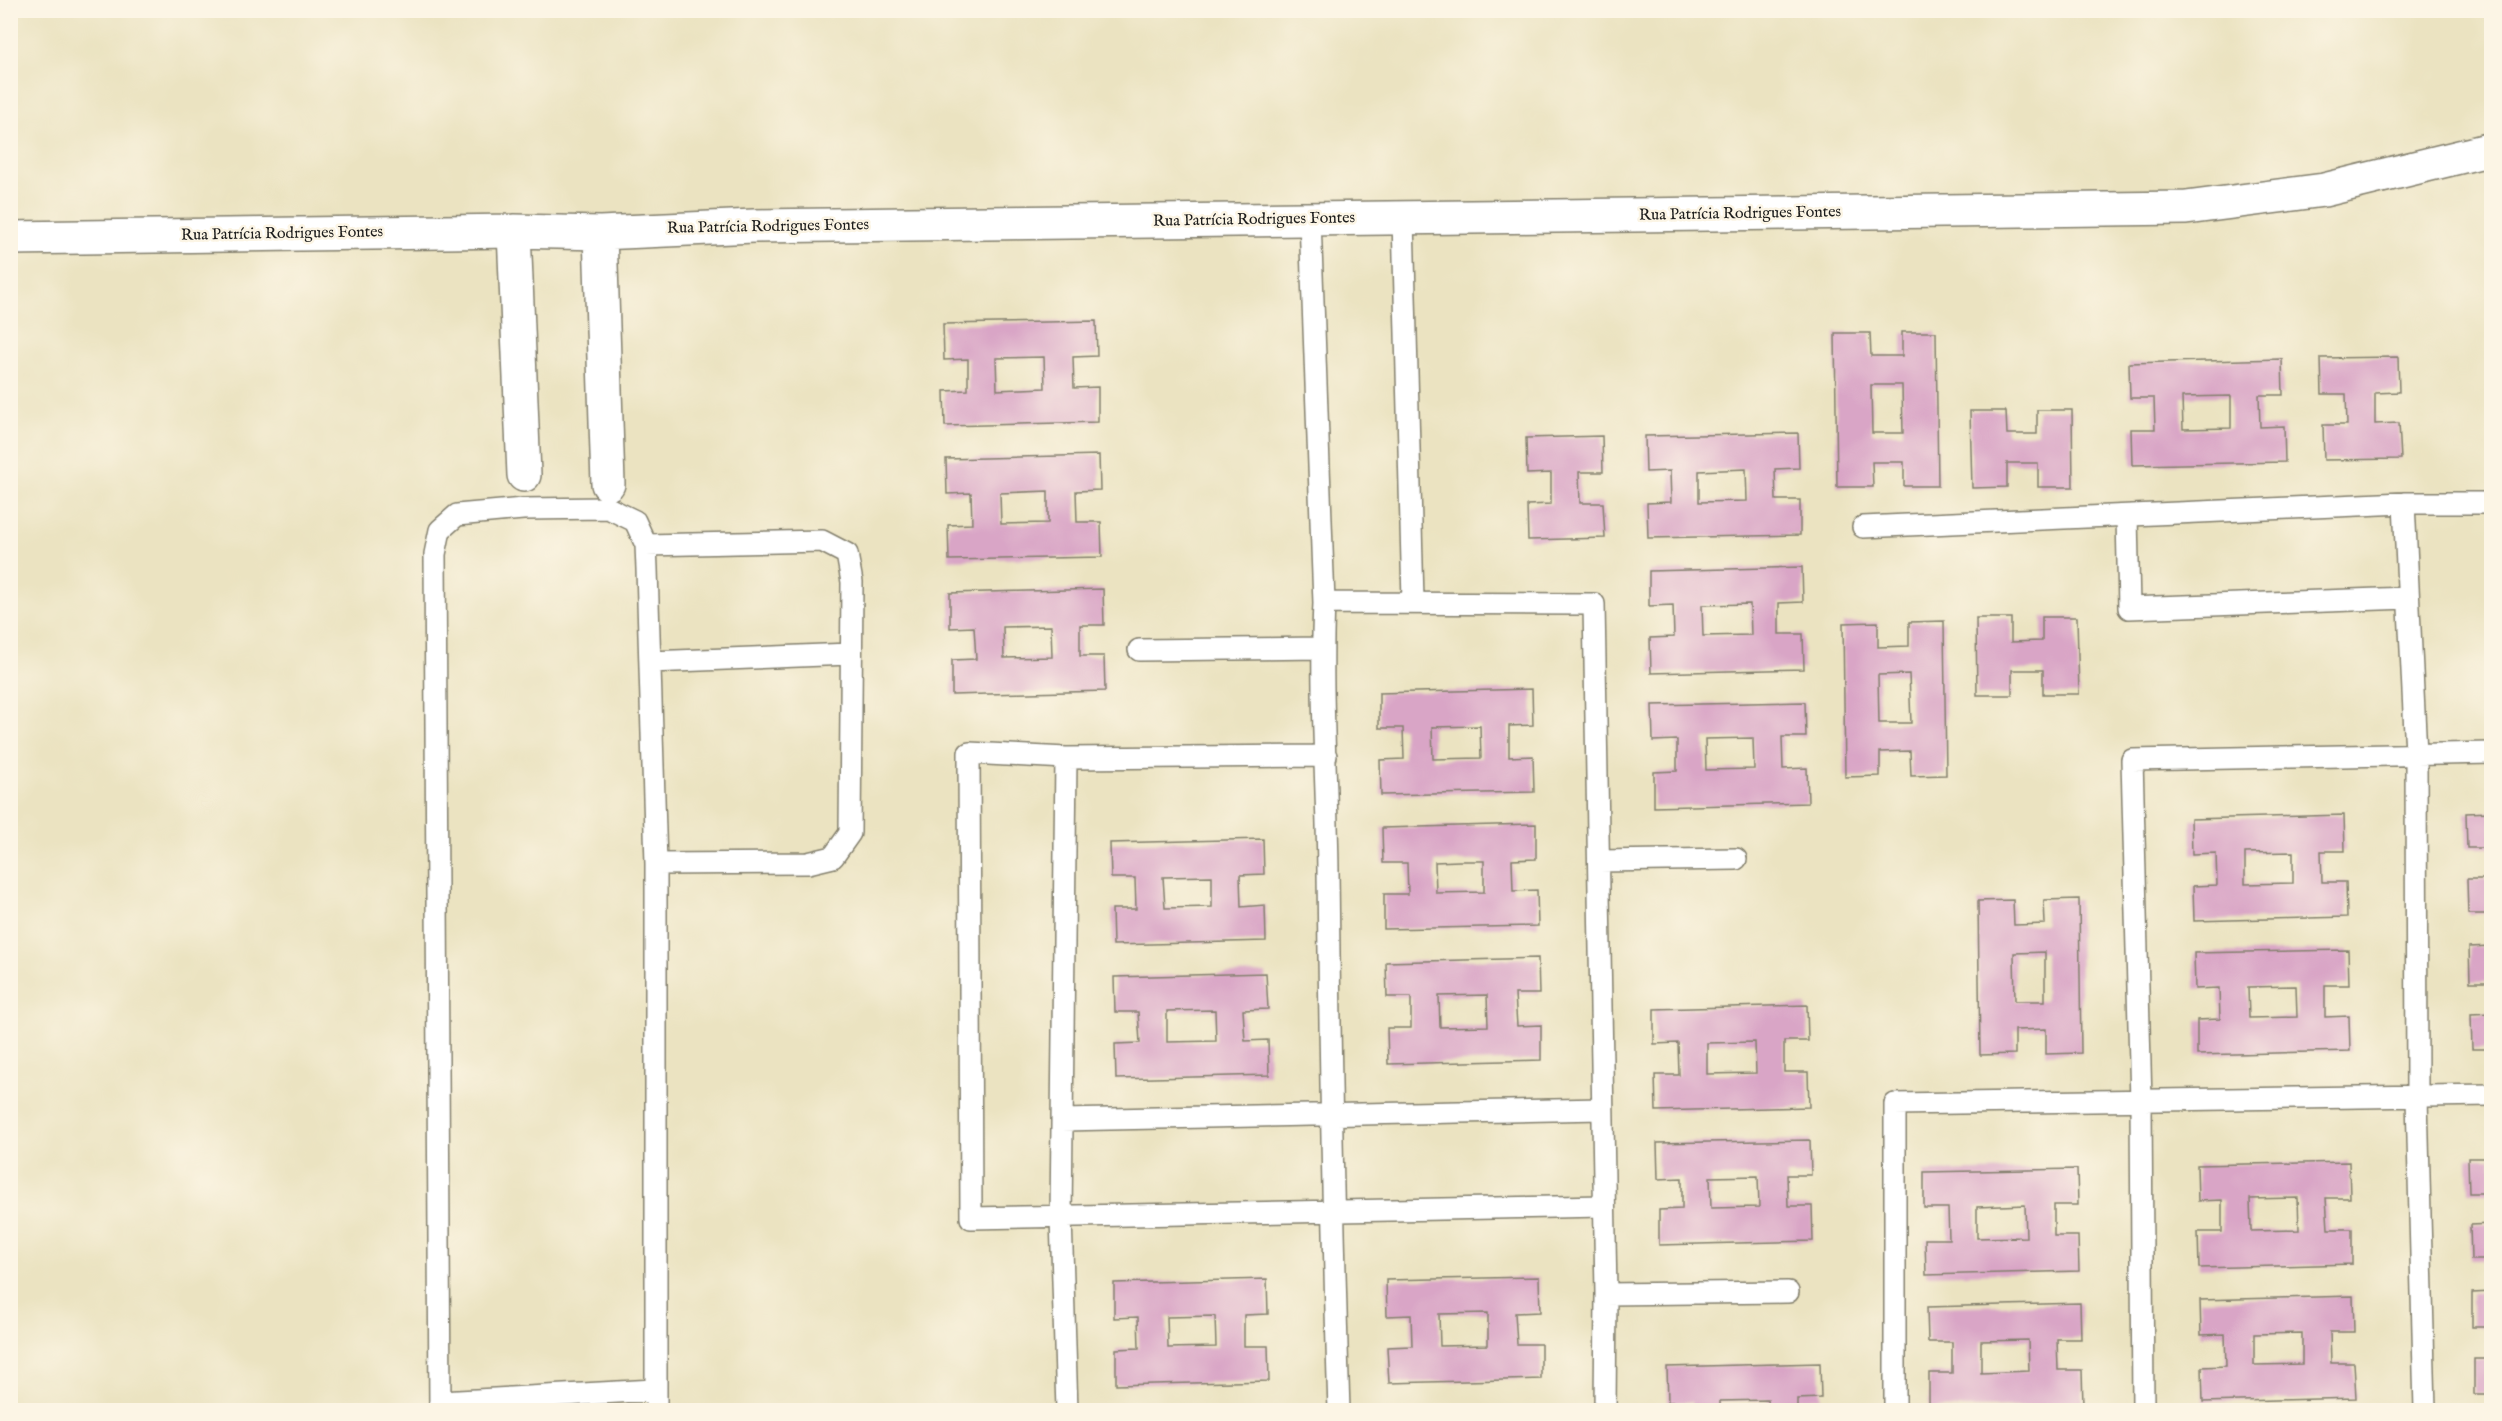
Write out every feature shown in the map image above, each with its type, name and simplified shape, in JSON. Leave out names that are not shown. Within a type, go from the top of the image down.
[{"type":"street","name":"Rua Patrícia Rodrigues Fontes","points":[[10,238],[514,231],[600,233],[754,226],[2186,208],[2324,190],[2492,149]]},
{"type":"street","points":[[514,231],[524,475]]},
{"type":"street","points":[[600,233],[608,496]]},
{"type":"lane","points":[[1310,219],[1324,603],[1322,648],[1326,756],[1332,1213],[1339,1410]]},
{"type":"lane","points":[[1403,219],[1407,463],[1413,602]]},
{"type":"lane","points":[[523,509],[524,475]]},
{"type":"lane","points":[[608,496],[635,521],[646,544],[656,864],[655,1400],[440,1406],[435,554],[440,530],[457,515],[523,509],[608,496]]},
{"type":"lane","points":[[1863,527],[2404,503],[2492,502]]},
{"type":"lane","points":[[2404,503],[2416,754],[2417,1098],[2425,1410]]},
{"type":"lane","points":[[2127,516],[2129,608],[2408,598]]},
{"type":"lane","points":[[646,544],[822,541],[847,554],[852,582],[850,833],[833,857],[808,863],[656,864]]},
{"type":"lane","points":[[1324,603],[1594,604],[1606,1294],[1605,1410]]},
{"type":"lane","points":[[1139,650],[1322,648]]},
{"type":"lane","points":[[650,662],[850,654]]},
{"type":"lane","points":[[1326,756],[1066,758],[969,753],[970,1218],[1332,1213],[1604,1206]]},
{"type":"lane","points":[[2143,1410],[2142,1102],[2132,760],[2492,753]]},
{"type":"lane","points":[[1066,758],[1061,1217],[1066,1410]]},
{"type":"lane","points":[[1599,861],[1736,859]]},
{"type":"lane","points":[[1895,1410],[1895,1104],[2417,1098],[2492,1095]]},
{"type":"lane","points":[[1062,1120],[1602,1109]]},
{"type":"lane","points":[[1606,1294],[1788,1292]]},
{"type":"building","points":[[1096,321],[1097,356],[1073,357],[1074,388],[1098,387],[1098,422],[945,426],[944,391],[968,390],[968,359],[944,360],[943,324]],"holes":[[[1044,357],[1045,388],[997,390],[996,358]]]},
{"type":"building","points":[[1902,332],[1936,332],[1938,486],[1904,486],[1904,462],[1872,462],[1873,487],[1837,487],[1835,333],[1870,333],[1871,356],[1902,356]],"holes":[[[1871,385],[1902,385],[1903,433],[1872,433]]]},
{"type":"building","points":[[2398,357],[2399,392],[2375,393],[2375,424],[2399,423],[2401,459],[2324,460],[2323,425],[2347,425],[2346,394],[2322,394],[2321,358]]},
{"type":"building","points":[[2282,359],[2283,395],[2259,395],[2260,427],[2284,426],[2285,462],[2132,465],[2131,429],[2155,429],[2154,398],[2130,398],[2129,363]],"holes":[[[2231,396],[2231,428],[2183,429],[2182,397]]]},
{"type":"building","points":[[2037,410],[2072,410],[2073,487],[2038,487],[2038,463],[2007,463],[2007,487],[1972,488],[1970,411],[2006,411],[2007,434],[2037,434]]},
{"type":"building","points":[[1798,433],[1799,468],[1775,469],[1776,500],[1800,500],[1800,535],[1648,538],[1647,503],[1671,502],[1670,471],[1646,472],[1645,436]],"holes":[[[1746,469],[1747,501],[1699,502],[1699,471]]]},
{"type":"building","points":[[1602,436],[1603,472],[1579,472],[1580,503],[1603,503],[1605,538],[1528,540],[1527,505],[1551,504],[1551,473],[1527,474],[1526,438]]},
{"type":"building","points":[[1099,455],[1100,490],[1076,491],[1077,522],[1101,522],[1102,557],[949,560],[948,525],[972,524],[971,493],[947,494],[946,459]],"holes":[[[1048,491],[1048,523],[1001,524],[1000,493]]]},
{"type":"building","points":[[1802,567],[1803,602],[1779,603],[1779,634],[1803,634],[1804,669],[1651,673],[1650,638],[1674,637],[1673,605],[1649,606],[1649,571]],"holes":[[[1750,604],[1751,635],[1703,636],[1702,605]]]},
{"type":"building","points":[[1103,589],[1104,625],[1080,625],[1080,656],[1104,656],[1105,691],[952,695],[952,660],[976,659],[974,627],[950,628],[950,593]],"holes":[[[1051,626],[1052,657],[1004,658],[1003,627]]]},
{"type":"building","points":[[2042,617],[2077,617],[2079,694],[2043,694],[2043,670],[2012,670],[2012,695],[1977,695],[1976,618],[2011,618],[2011,642],[2042,641]]},
{"type":"building","points":[[1944,621],[1946,775],[1911,776],[1910,751],[1880,752],[1880,776],[1845,777],[1843,623],[1878,622],[1878,647],[1909,646],[1909,622]],"holes":[[[1909,674],[1911,723],[1879,723],[1878,675]]]},
{"type":"building","points":[[1532,689],[1533,725],[1509,726],[1509,757],[1533,756],[1534,792],[1381,795],[1380,760],[1404,759],[1403,728],[1379,728],[1379,693]],"holes":[[[1480,726],[1481,758],[1433,759],[1432,727]]]},
{"type":"building","points":[[1805,702],[1806,737],[1782,737],[1783,769],[1807,768],[1808,803],[1654,807],[1654,772],[1677,771],[1677,740],[1653,741],[1652,705]],"holes":[[[1753,738],[1754,769],[1706,770],[1705,739]]]},
{"type":"building","points":[[2492,812],[2492,848],[2467,848],[2466,813]]},
{"type":"building","points":[[2344,815],[2345,851],[2321,851],[2322,882],[2346,882],[2347,917],[2194,921],[2193,886],[2217,885],[2216,853],[2192,854],[2191,819]],"holes":[[[2293,852],[2293,883],[2245,884],[2245,853]]]},
{"type":"building","points":[[1536,824],[1536,859],[1512,860],[1513,891],[1537,890],[1538,926],[1384,929],[1384,894],[1408,894],[1407,863],[1383,863],[1382,828]],"holes":[[[1484,861],[1484,892],[1436,893],[1435,862]]]},
{"type":"building","points":[[1263,839],[1264,874],[1240,875],[1241,907],[1265,905],[1266,941],[1113,945],[1112,909],[1136,909],[1135,878],[1111,878],[1110,843]],"holes":[[[1212,876],[1212,907],[1165,908],[1163,877]]]},
{"type":"building","points":[[2467,879],[2492,879],[2492,914],[2468,914]]},
{"type":"building","points":[[2079,899],[2081,1053],[2046,1054],[2046,1029],[2015,1030],[2015,1054],[1980,1055],[1978,901],[2013,900],[2014,925],[2045,924],[2044,900]],"holes":[[[2045,952],[2045,1001],[2015,1001],[2014,953]]]},
{"type":"building","points":[[2492,946],[2492,982],[2470,982],[2469,947]]},
{"type":"building","points":[[2348,950],[2349,985],[2325,985],[2325,1017],[2349,1016],[2350,1051],[2197,1055],[2197,1020],[2220,1019],[2219,988],[2195,989],[2194,953]],"holes":[[[2296,986],[2297,1017],[2249,1018],[2248,987]]]},
{"type":"building","points":[[1538,958],[1539,994],[1515,994],[1517,1026],[1541,1025],[1541,1060],[1388,1064],[1387,1028],[1411,1028],[1411,997],[1387,997],[1386,962]],"holes":[[[1487,995],[1488,1026],[1440,1027],[1439,996]]]},
{"type":"building","points":[[1266,973],[1268,1009],[1243,1010],[1245,1041],[1268,1040],[1269,1075],[1116,1079],[1115,1044],[1140,1043],[1138,1012],[1115,1012],[1114,977]],"holes":[[[1215,1010],[1216,1041],[1167,1042],[1167,1011]]]},
{"type":"building","points":[[1807,1005],[1808,1041],[1784,1041],[1784,1072],[1808,1072],[1809,1107],[1656,1111],[1655,1075],[1679,1075],[1678,1043],[1654,1044],[1654,1009]],"holes":[[[1755,1042],[1756,1073],[1707,1074],[1707,1043]]]},
{"type":"building","points":[[2492,1013],[2492,1049],[2472,1049],[2471,1014]]},
{"type":"building","points":[[1810,1140],[1811,1175],[1787,1175],[1788,1206],[1812,1206],[1813,1241],[1659,1245],[1659,1210],[1682,1209],[1682,1178],[1658,1179],[1657,1143]],"holes":[[[1758,1176],[1759,1207],[1711,1208],[1710,1177]]]},
{"type":"building","points":[[2468,1158],[2492,1158],[2492,1193],[2469,1193]]},
{"type":"building","points":[[2349,1162],[2350,1198],[2326,1198],[2328,1229],[2352,1229],[2352,1264],[2199,1268],[2198,1232],[2222,1232],[2222,1200],[2198,1201],[2197,1165]],"holes":[[[2298,1198],[2299,1230],[2251,1231],[2250,1199]]]},
{"type":"building","points":[[2077,1169],[2078,1205],[2054,1205],[2054,1236],[2078,1236],[2079,1271],[1926,1275],[1925,1239],[1949,1239],[1948,1208],[1924,1208],[1924,1172]],"holes":[[[2025,1205],[2026,1237],[1977,1238],[1977,1207]]]},
{"type":"building","points":[[2492,1224],[2492,1260],[2471,1260],[2470,1225]]},
{"type":"building","points":[[1539,1277],[1540,1312],[1515,1313],[1517,1344],[1541,1344],[1541,1379],[1389,1383],[1387,1347],[1412,1346],[1411,1315],[1387,1316],[1386,1280]],"holes":[[[1488,1313],[1488,1345],[1440,1346],[1439,1314]]]},
{"type":"building","points":[[1267,1279],[1268,1314],[1244,1315],[1244,1346],[1268,1346],[1269,1381],[1116,1385],[1116,1349],[1139,1348],[1138,1317],[1114,1318],[1114,1283]],"holes":[[[1215,1316],[1216,1347],[1168,1348],[1167,1317]]]},
{"type":"building","points":[[2492,1292],[2492,1327],[2472,1327],[2472,1293]]},
{"type":"building","points":[[2353,1296],[2354,1332],[2330,1332],[2331,1363],[2354,1363],[2356,1398],[2203,1402],[2202,1367],[2226,1366],[2225,1334],[2201,1335],[2200,1300]],"holes":[[[2302,1333],[2302,1364],[2254,1365],[2254,1334]]]},
{"type":"building","points":[[2080,1303],[2081,1339],[2057,1339],[2058,1370],[2082,1370],[2083,1406],[1929,1409],[1929,1373],[1952,1373],[1952,1342],[1928,1342],[1927,1307]],"holes":[[[2028,1340],[2029,1371],[1981,1373],[1981,1341]]]},
{"type":"building","points":[[2474,1359],[2492,1359],[2492,1394],[2474,1394]]},
{"type":"building","points":[[1820,1363],[1821,1398],[1797,1399],[1797,1410],[1769,1410],[1768,1400],[1720,1401],[1720,1410],[1692,1410],[1692,1402],[1668,1402],[1667,1367]]}]
